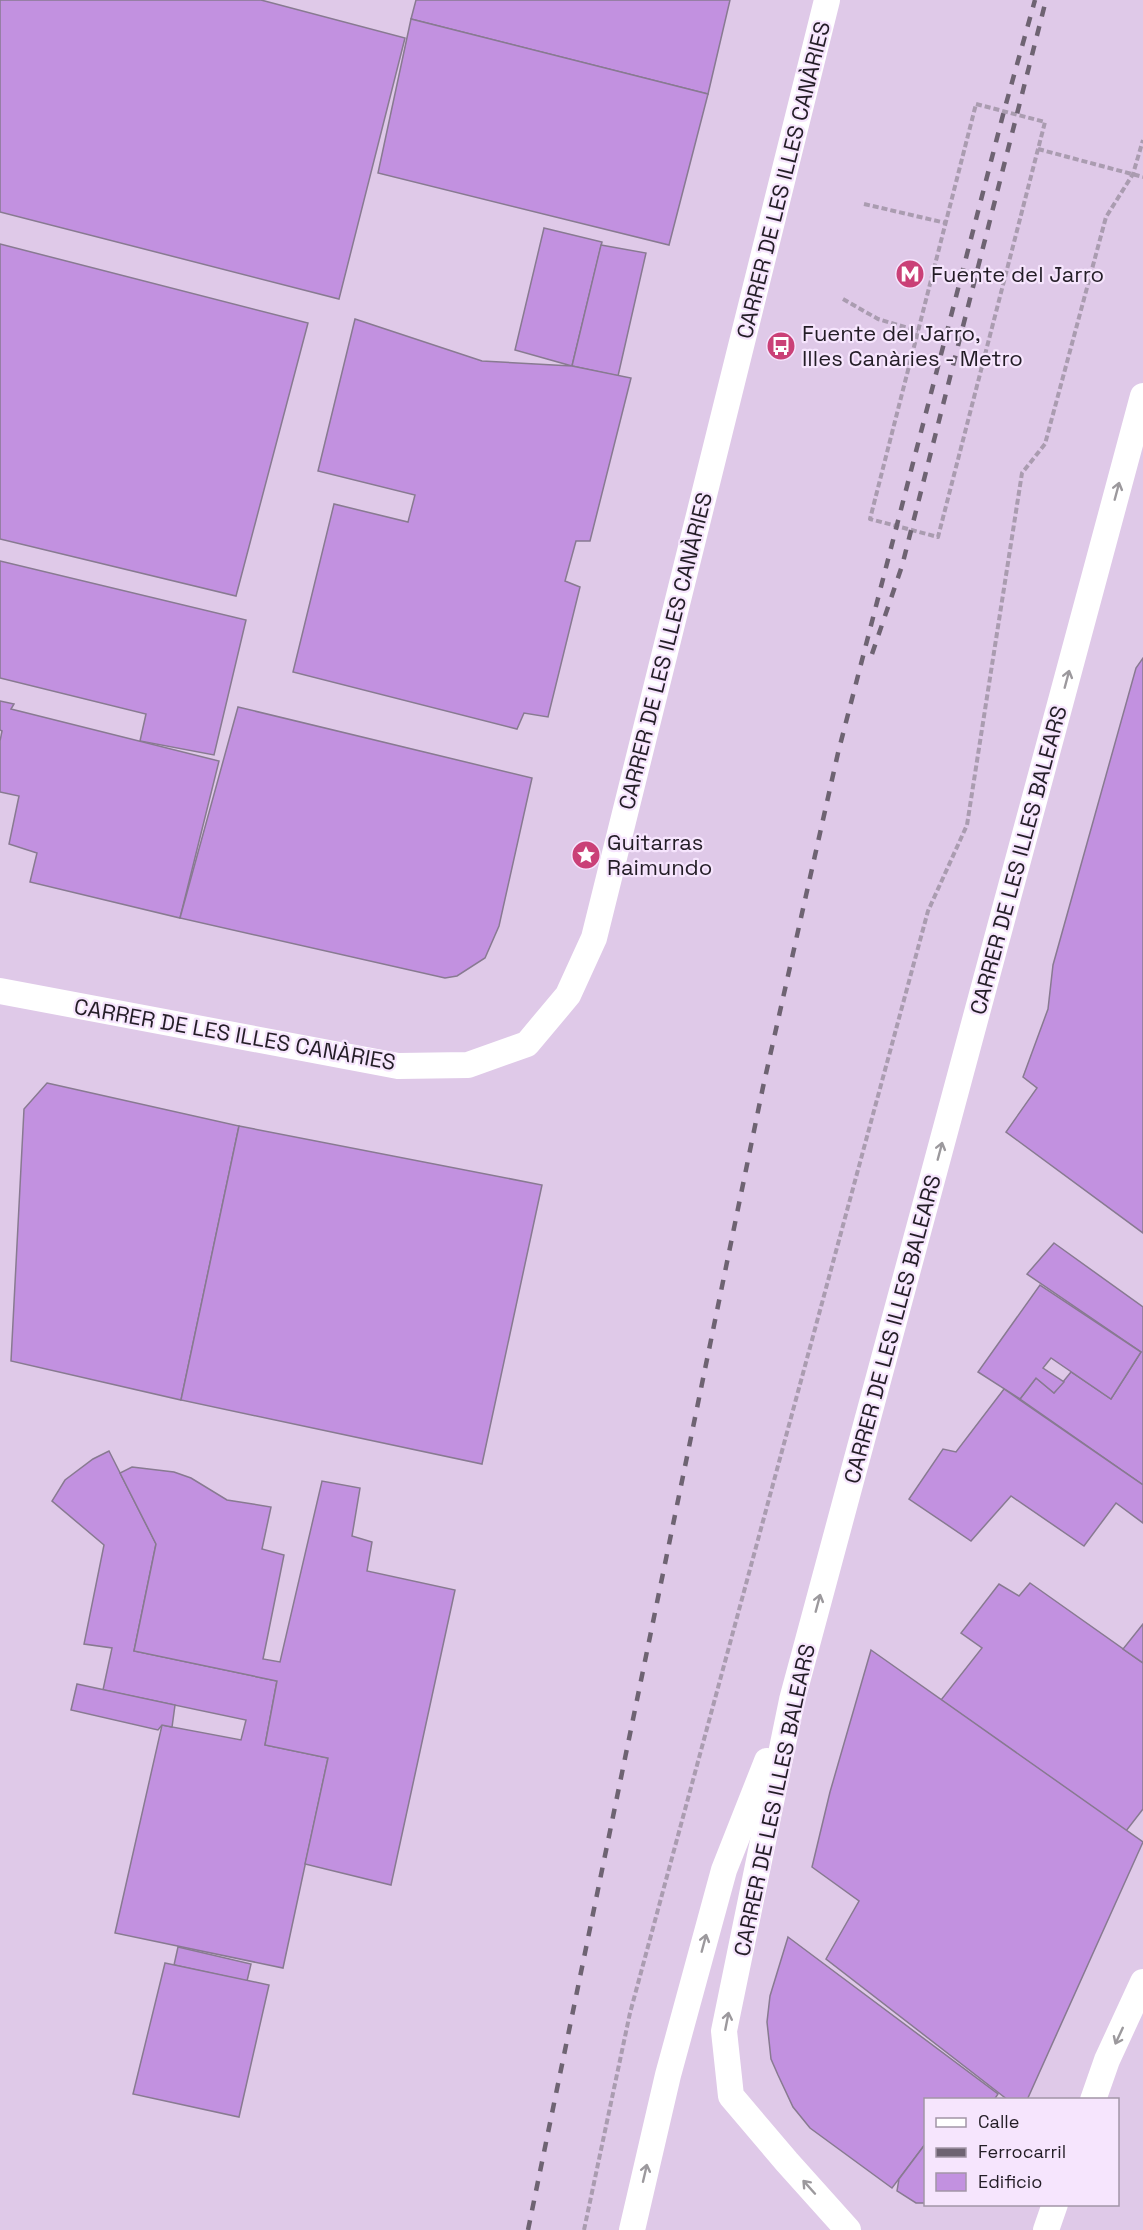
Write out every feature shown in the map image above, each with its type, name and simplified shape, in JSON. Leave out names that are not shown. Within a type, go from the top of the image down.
[{"type":"street","name":"CARRER DE LES ILLES CANÀRIES","points":[[0,991],[398,1066],[468,1065],[527,1044],[568,995],[594,938],[828,0]]},
{"type":"street","name":"CARRER DE LES ILLES BALEARS","points":[[848,2230],[787,2163],[731,2096],[724,2031],[792,1700],[1141,413]]},
{"type":"street","points":[[632,2230],[668,2075],[724,1870],[792,1700]]},
{"type":"street","points":[[1094,2098],[1107,2060],[1143,1982]]},
{"type":"street","points":[[1046,2230],[1055,2206]]},
{"type":"path","points":[[976,104],[1045,122],[938,537],[870,519],[946,224],[976,104]]},
{"type":"path","points":[[584,2230],[630,2013],[928,911],[967,825],[1022,473],[1045,444],[1106,217],[1133,174],[1143,140]]},
{"type":"path","points":[[1038,148],[1143,177]]},
{"type":"path","points":[[864,204],[946,224]]},
{"type":"path","points":[[843,299],[878,319],[918,331]]},
{"type":"shaded area","points":[[0,0],[1143,0],[1143,2230],[0,2230]]},
{"type":"building","points":[[0,0],[261,0],[405,38],[339,299],[0,212]]},
{"type":"building","points":[[416,0],[730,0],[708,94],[411,19]]},
{"type":"building","points":[[411,19],[708,94],[669,245],[378,173]]},
{"type":"building","points":[[544,228],[602,242],[572,366],[515,350]]},
{"type":"building","points":[[0,244],[308,323],[236,596],[0,539]]},
{"type":"building","points":[[601,245],[646,253],[618,376],[572,366]]},
{"type":"building","points":[[355,319],[482,361],[572,366],[631,378],[590,541],[576,541],[565,581],[580,587],[548,717],[524,713],[517,729],[293,672],[334,504],[408,522],[415,495],[318,471]]},
{"type":"building","points":[[0,561],[246,620],[214,755],[140,741],[146,714],[0,678]]},
{"type":"building","points":[[1143,658],[1143,1233],[1006,1132],[1037,1088],[1023,1077],[1048,1009],[1053,965],[1136,668]]},
{"type":"building","points":[[0,701],[14,704],[11,709],[219,761],[180,918],[30,882],[37,853],[9,844],[19,796],[0,792],[2,731],[0,730]]},
{"type":"building","points":[[238,707],[532,778],[499,926],[485,958],[457,976],[445,978],[180,918]]},
{"type":"building","points":[[47,1083],[239,1126],[181,1400],[11,1361],[24,1109]]},
{"type":"building","points":[[239,1126],[542,1185],[482,1464],[181,1400]]},
{"type":"building","points":[[1054,1243],[1143,1307],[1143,1485],[1020,1399],[1036,1378],[1054,1393],[1071,1372],[1111,1399],[1141,1352],[1027,1274]]},
{"type":"building","points":[[1040,1285],[1141,1352],[1111,1399],[1051,1358],[1043,1368],[1064,1382],[1054,1393],[1036,1378],[1020,1399],[978,1372]]},
{"type":"building","points":[[1004,1389],[1143,1485],[1143,1523],[1116,1503],[1084,1546],[1011,1496],[971,1541],[909,1499],[943,1449],[956,1452]]},
{"type":"building","points":[[109,1451],[156,1544],[134,1651],[277,1681],[265,1745],[328,1758],[283,1968],[115,1933],[162,1725],[241,1740],[246,1720],[103,1690],[112,1648],[84,1644],[104,1545],[52,1501],[65,1480],[93,1459]]},
{"type":"building","points":[[132,1467],[174,1472],[191,1478],[227,1500],[271,1507],[262,1549],[284,1555],[263,1659],[280,1662],[322,1481],[360,1488],[352,1536],[372,1542],[367,1571],[455,1590],[391,1885],[305,1864],[328,1758],[265,1745],[277,1681],[134,1651],[156,1544],[120,1473]]},
{"type":"building","points":[[1030,1583],[1143,1663],[1143,1809],[1126,1831],[941,1700],[982,1648],[961,1633],[999,1584],[1019,1596]]},
{"type":"building","points":[[1143,1624],[1143,1663],[1123,1649]]},
{"type":"building","points":[[871,1650],[1143,1842],[1028,2098],[1005,2098],[826,1959],[859,1901],[812,1867],[830,1792]]},
{"type":"building","points":[[77,1684],[175,1705],[172,1727],[162,1725],[158,1730],[71,1710]]},
{"type":"building","points":[[788,1937],[998,2094],[995,2098],[924,2098],[924,2146],[892,2188],[810,2128],[793,2107],[771,2059],[767,2022],[770,1996]]},
{"type":"building","points":[[178,1947],[251,1964],[247,1981],[174,1965]]},
{"type":"building","points":[[165,1963],[269,1985],[239,2117],[133,2094]]},
{"type":"building","points":[[924,2146],[924,2203],[916,2203],[897,2191],[899,2179]]},
{"type":"railway","points":[[528,2230],[763,1087],[838,753],[1004,111],[1035,0]]},
{"type":"railway","points":[[872,654],[902,566],[1046,0]]},
{"type":"place","name":"Fuente del Jarro","points":[[910,274]]},
{"type":"place","name":"Fuente del Jarro, Illes Canàries - Metro","points":[[781,346]]},
{"type":"place","name":"Guitarras Raimundo","points":[[586,855]]}]
